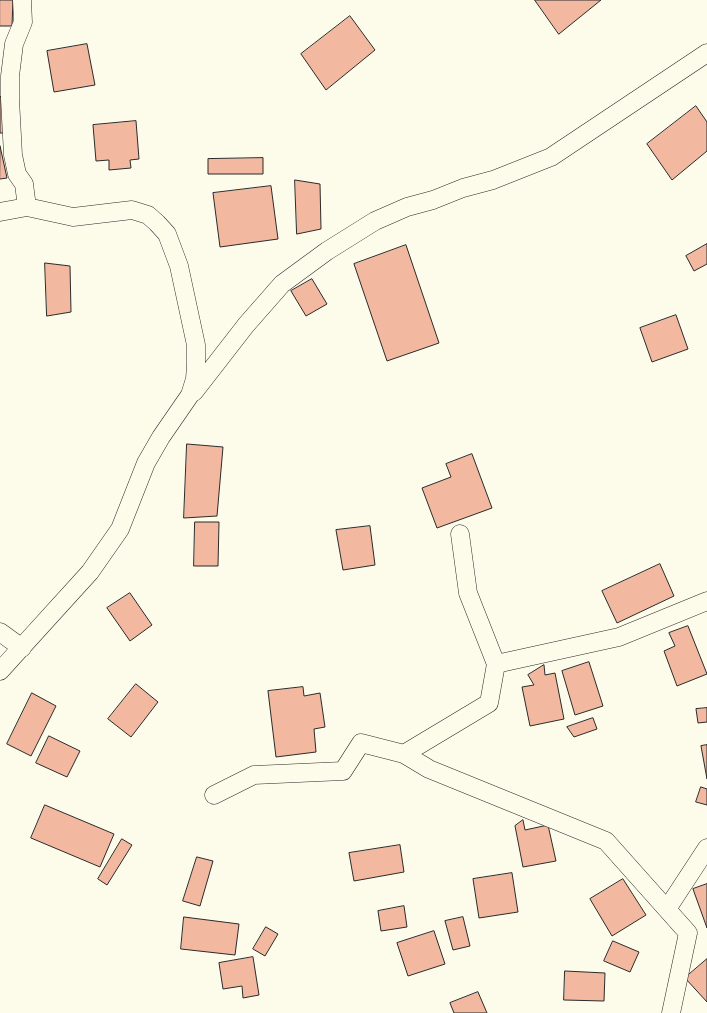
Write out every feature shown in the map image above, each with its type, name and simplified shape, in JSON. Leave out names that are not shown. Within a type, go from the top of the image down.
[{"type":"street","points":[[22,0],[23,22],[14,44],[10,76],[10,99],[13,155],[17,174],[24,184],[27,207]]},
{"type":"street","points":[[0,671],[90,572],[120,529],[146,463],[161,437],[236,338],[282,284],[375,221],[407,207],[492,180],[551,157],[707,53]]},
{"type":"street","points":[[0,212],[27,207],[73,217],[132,210],[148,215],[157,223],[166,234],[179,266],[196,346],[195,379],[190,395],[183,406]]},
{"type":"street","points":[[404,754],[489,703],[496,664],[468,593],[460,534]]},
{"type":"street","points":[[496,664],[619,637],[707,601]]},
{"type":"street","points":[[0,632],[22,648]]},
{"type":"street","points":[[214,795],[254,775],[343,771],[361,743],[404,754],[429,769],[606,841],[688,932],[671,1013]]},
{"type":"street","points":[[668,909],[707,848]]},
{"type":"building","points":[[0,0],[13,0],[12,26],[0,26]]},
{"type":"building","points":[[535,0],[601,0],[559,34]]},
{"type":"building","points":[[350,16],[375,50],[326,90],[301,54]]},
{"type":"building","points":[[87,44],[95,85],[54,92],[47,51]]},
{"type":"building","points":[[4,96],[4,133],[0,133],[0,97]]},
{"type":"building","points":[[696,106],[707,122],[707,151],[672,180],[647,144]]},
{"type":"building","points":[[136,121],[139,159],[130,160],[131,168],[109,170],[109,160],[96,161],[93,125]]},
{"type":"building","points":[[0,146],[7,178],[0,179]]},
{"type":"building","points":[[263,158],[263,174],[208,174],[208,159]]},
{"type":"building","points":[[295,180],[320,184],[321,229],[297,234]]},
{"type":"building","points":[[271,186],[278,239],[220,247],[213,193]]},
{"type":"building","points":[[707,244],[707,264],[694,271],[686,256]]},
{"type":"building","points":[[406,245],[439,343],[387,361],[354,264]]},
{"type":"building","points":[[45,263],[70,266],[71,312],[47,316]]},
{"type":"building","points":[[312,279],[327,304],[306,316],[291,291]]},
{"type":"building","points":[[676,315],[688,349],[652,362],[640,328]]},
{"type":"building","points":[[187,444],[223,447],[217,516],[184,518]]},
{"type":"building","points":[[472,454],[492,508],[437,528],[422,488],[451,477],[446,464]]},
{"type":"building","points":[[195,522],[219,522],[218,566],[194,566]]},
{"type":"building","points":[[370,526],[375,565],[343,570],[336,530]]},
{"type":"building","points":[[660,564],[674,596],[617,623],[602,591]]},
{"type":"building","points":[[130,593],[152,625],[130,641],[107,608]]},
{"type":"building","points":[[688,626],[707,674],[677,686],[664,651],[675,646],[669,633]]},
{"type":"building","points":[[589,662],[603,706],[575,715],[562,671]]},
{"type":"building","points":[[544,665],[545,675],[555,673],[564,719],[530,726],[522,687],[534,685],[528,675]]},
{"type":"building","points":[[136,684],[158,702],[131,737],[108,719]]},
{"type":"building","points":[[303,687],[304,696],[320,693],[325,727],[314,729],[316,752],[276,757],[268,691]]},
{"type":"building","points":[[32,693],[56,706],[31,756],[7,744]]},
{"type":"building","points":[[707,708],[707,722],[698,723],[696,709]]},
{"type":"building","points":[[593,718],[597,729],[574,737],[567,727]]},
{"type":"building","points":[[49,736],[80,751],[67,777],[36,763]]},
{"type":"building","points":[[707,745],[707,779],[701,746]]},
{"type":"building","points":[[701,787],[707,789],[707,805],[696,802]]},
{"type":"building","points":[[45,805],[114,834],[100,867],[31,838]]},
{"type":"building","points":[[523,820],[525,830],[548,825],[556,861],[523,867],[515,826]]},
{"type":"building","points":[[122,839],[132,845],[107,885],[98,879]]},
{"type":"building","points":[[400,845],[404,872],[354,881],[349,853]]},
{"type":"building","points":[[197,857],[213,861],[200,906],[183,901]]},
{"type":"building","points":[[512,873],[518,912],[479,918],[473,879]]},
{"type":"building","points":[[623,879],[646,915],[612,936],[590,899]]},
{"type":"building","points":[[707,884],[707,928],[693,889]]},
{"type":"building","points":[[404,906],[407,927],[381,931],[378,911]]},
{"type":"building","points":[[184,917],[239,924],[235,955],[181,949]]},
{"type":"building","points":[[463,917],[470,946],[453,950],[445,921]]},
{"type":"building","points":[[266,927],[278,934],[265,956],[253,949]]},
{"type":"building","points":[[434,931],[445,964],[408,976],[397,943]]},
{"type":"building","points":[[613,941],[639,952],[630,972],[604,961]]},
{"type":"building","points":[[253,957],[259,995],[243,998],[242,986],[223,989],[219,963]]},
{"type":"building","points":[[707,959],[707,1002],[685,978]]},
{"type":"building","points":[[565,971],[605,973],[604,1001],[564,1000]]},
{"type":"building","points":[[478,992],[487,1013],[454,1013],[450,1003]]}]
